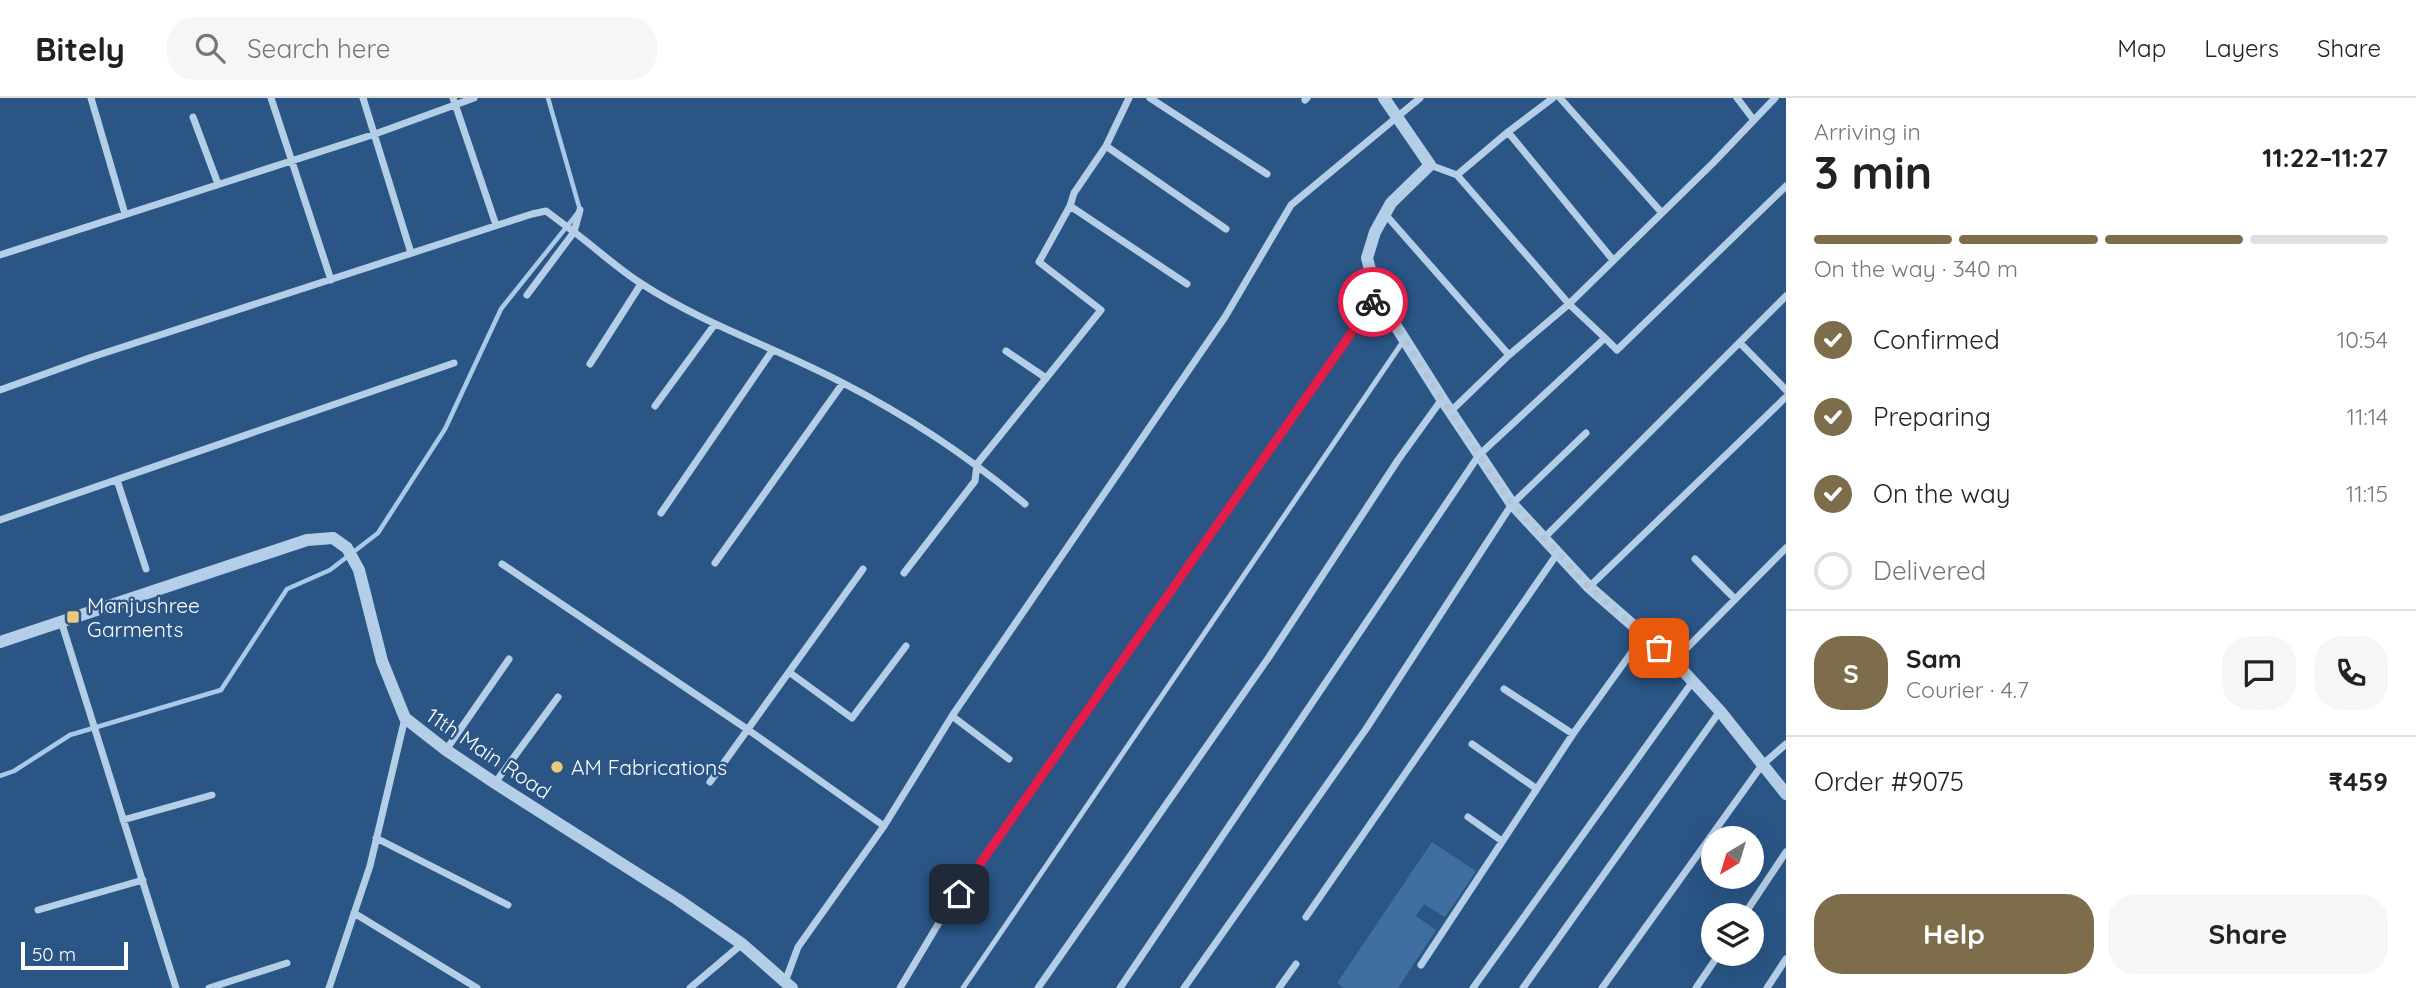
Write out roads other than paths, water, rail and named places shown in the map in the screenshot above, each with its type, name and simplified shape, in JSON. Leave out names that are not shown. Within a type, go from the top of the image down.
[{"type":"street","points":[[90,98],[125,214]]},
{"type":"street","points":[[271,98],[331,279]]},
{"type":"street","points":[[363,98],[411,253]]},
{"type":"street","points":[[0,255],[375,134],[454,101],[474,98]]},
{"type":"street","points":[[904,573],[975,481],[977,464],[1101,310],[1039,262],[1070,206],[1074,193],[1106,146],[1129,98]]},
{"type":"street","points":[[1150,98],[1267,174]]},
{"type":"street","points":[[1384,98],[1430,165],[1457,175],[1569,304],[1617,350],[1786,186]]},
{"type":"street","points":[[788,985],[798,947],[884,826],[952,716],[1225,317],[1291,205],[1420,98]]},
{"type":"street","points":[[1457,175],[1553,98]]},
{"type":"street","points":[[1560,98],[1662,213]]},
{"type":"street","points":[[1737,98],[1753,119]]},
{"type":"street","points":[[1451,411],[1509,355],[1569,304],[1713,163],[1775,98]]},
{"type":"street","points":[[454,101],[496,225]]},
{"type":"street","points":[[194,117],[218,184]]},
{"type":"street","points":[[1508,132],[1613,260]]},
{"type":"street","points":[[1106,146],[1226,229]]},
{"type":"street","points":[[1430,165],[1391,203],[1375,232],[1367,258],[1377,296],[1512,504],[1589,587],[1693,681],[1786,794]]},
{"type":"street","points":[[1070,206],[1187,284]]},
{"type":"street","points":[[527,295],[574,232],[580,210]]},
{"type":"street","points":[[0,390],[92,357],[546,211],[641,284],[715,324],[843,383],[916,423],[977,464],[1025,504]]},
{"type":"street","points":[[1385,214],[1509,355]]},
{"type":"street","points":[[590,364],[641,284]]},
{"type":"street","points":[[900,988],[943,916],[1377,296]]},
{"type":"street","points":[[1543,539],[1786,296]]},
{"type":"street","points":[[655,406],[715,324]]},
{"type":"street","points":[[1120,988],[1479,454],[1605,338]]},
{"type":"street","points":[[1740,342],[1786,390]]},
{"type":"street","points":[[661,513],[772,351]]},
{"type":"street","points":[[1006,351],[1046,379]]},
{"type":"street","points":[[0,520],[454,363]]},
{"type":"street","points":[[715,563],[843,383]]},
{"type":"street","points":[[1589,587],[1786,397]]},
{"type":"street","points":[[1038,988],[1269,657],[1398,460],[1442,399]]},
{"type":"street","points":[[1184,988],[1366,729],[1512,504],[1586,433]]},
{"type":"street","points":[[117,480],[146,569]]},
{"type":"street","name":"11th Main Road","points":[[0,642],[307,540],[332,538],[346,548],[359,570],[382,661],[405,718],[495,783],[677,899],[742,944],[788,985]]},
{"type":"street","points":[[1674,661],[1786,548]]},
{"type":"street","points":[[1306,917],[1557,554]]},
{"type":"street","points":[[1695,559],[1735,599]]},
{"type":"street","points":[[502,564],[747,729],[884,826]]},
{"type":"street","points":[[710,782],[863,569]]},
{"type":"street","points":[[61,621],[176,988]]},
{"type":"street","points":[[1421,965],[1573,734],[1644,635]]},
{"type":"street","points":[[789,672],[852,718],[906,646]]},
{"type":"street","points":[[446,750],[509,659]]},
{"type":"street","points":[[1473,988],[1693,681]]},
{"type":"street","points":[[1504,689],[1573,734]]},
{"type":"street","points":[[495,783],[558,697]]},
{"type":"street","points":[[1523,988],[1720,711]]},
{"type":"street","points":[[952,716],[1009,759]]},
{"type":"street","points":[[329,988],[370,866],[405,718]]},
{"type":"street","points":[[1472,744],[1537,789]]},
{"type":"street","points":[[1602,988],[1762,765],[1786,744]]},
{"type":"street","points":[[123,820],[212,795]]},
{"type":"street","points":[[1468,817],[1503,841]]},
{"type":"street","points":[[376,838],[508,905]]},
{"type":"street","points":[[1752,903],[1786,852]]},
{"type":"street","points":[[38,910],[143,880]]},
{"type":"street","points":[[354,913],[477,988]]},
{"type":"street","points":[[690,988],[742,944]]},
{"type":"street","points":[[1766,988],[1786,959]]},
{"type":"street","points":[[209,988],[287,963]]},
{"type":"street","points":[[1279,988],[1296,964]]},
{"type":"street","points":[[1696,988],[1711,966]]},
{"type":"lane","points":[[963,988],[1404,340]]},
{"type":"waterway","points":[[0,776],[14,771],[70,735],[221,690],[287,589],[330,570],[378,533],[445,429],[501,309],[580,210],[548,98]]},
{"type":"place","name":"Manjushree Garments","points":[[73,617]]},
{"type":"place","name":"AM Fabrications","points":[[557,767]]}]
